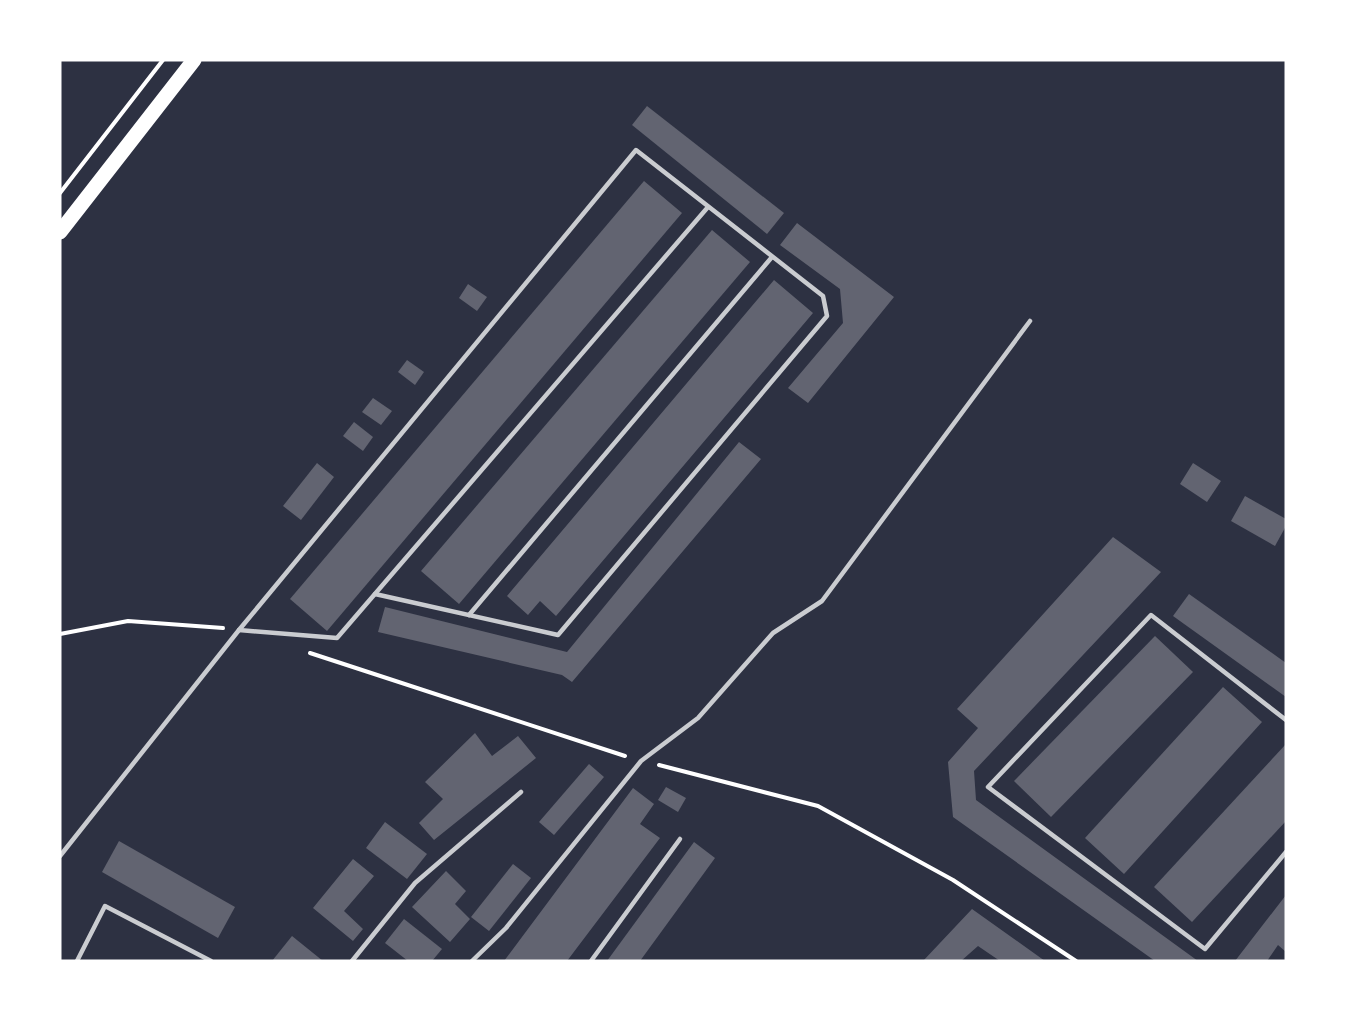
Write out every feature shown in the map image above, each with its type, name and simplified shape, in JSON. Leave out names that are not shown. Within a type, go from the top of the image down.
[{"type":"main road","points":[[60,232],[194,60]]},
{"type":"lane","points":[[60,856],[239,630],[636,150],[823,296],[827,316],[558,635],[375,594]]},
{"type":"lane","points":[[239,630],[337,638],[708,207]]},
{"type":"lane","points":[[469,615],[772,257]]},
{"type":"lane","points":[[472,961],[506,928],[641,761],[698,718],[773,633],[822,601],[1030,321]]},
{"type":"lane","points":[[1286,720],[1150,615],[988,787],[1205,949],[1286,852]]},
{"type":"lane","points":[[352,961],[415,882],[521,792]]},
{"type":"lane","points":[[591,961],[680,839]]},
{"type":"lane","points":[[77,961],[105,906],[211,961]]},
{"type":"path","points":[[60,193],[163,60]]},
{"type":"path","points":[[60,634],[128,621],[239,630]]},
{"type":"path","points":[[306,652],[641,761],[818,806],[953,880],[1076,961]]},
{"type":"building","points":[[647,106],[784,213],[767,234],[632,125]]},
{"type":"building","points":[[644,181],[682,213],[327,631],[290,599]]},
{"type":"building","points":[[797,223],[894,297],[808,403],[788,388],[843,323],[840,289],[780,245]]},
{"type":"building","points":[[712,230],[750,262],[459,604],[421,571]]},
{"type":"building","points":[[774,280],[813,313],[556,616],[540,601],[528,615],[507,596]]},
{"type":"building","points":[[468,284],[487,297],[477,311],[459,298]]},
{"type":"building","points":[[407,360],[424,372],[415,385],[398,372]]},
{"type":"building","points":[[373,398],[392,411],[381,425],[362,412]]},
{"type":"building","points":[[354,422],[373,437],[363,451],[343,436]]},
{"type":"building","points":[[739,442],[761,459],[572,682],[562,675],[378,632],[385,607],[567,652]]},
{"type":"building","points":[[317,463],[334,477],[301,520],[283,506]]},
{"type":"building","points":[[1193,463],[1221,481],[1207,502],[1180,484]]},
{"type":"building","points":[[1245,496],[1286,519],[1286,526],[1275,546],[1231,521]]},
{"type":"building","points":[[1113,537],[1161,572],[974,771],[976,800],[1198,961],[1155,961],[953,817],[948,762],[978,728],[957,709]]},
{"type":"building","points":[[1189,594],[1286,663],[1286,697],[1173,616]]},
{"type":"building","points":[[1155,636],[1193,672],[1051,817],[1014,781]]},
{"type":"building","points":[[1223,687],[1262,722],[1124,874],[1085,838]]},
{"type":"building","points":[[475,733],[492,756],[518,736],[536,758],[434,840],[419,823],[443,799],[425,782]]},
{"type":"building","points":[[1286,744],[1286,821],[1192,922],[1154,887]]},
{"type":"building","points":[[589,764],[604,777],[554,835],[539,822]]},
{"type":"building","points":[[666,787],[686,798],[678,812],[658,800]]},
{"type":"building","points":[[633,788],[654,804],[640,824],[660,838],[567,961],[504,961]]},
{"type":"building","points":[[385,822],[427,854],[407,879],[366,848]]},
{"type":"building","points":[[119,841],[235,907],[218,938],[102,872]]},
{"type":"building","points":[[694,842],[715,858],[640,961],[607,961]]},
{"type":"building","points":[[353,859],[374,876],[344,911],[363,929],[353,941],[313,908]]},
{"type":"building","points":[[513,864],[531,878],[489,931],[471,917]]},
{"type":"building","points":[[446,871],[466,891],[455,904],[470,919],[450,942],[412,907]]},
{"type":"building","points":[[1286,895],[1286,952],[1278,945],[1267,961],[1235,961]]},
{"type":"building","points":[[972,909],[1045,961],[1000,961],[978,946],[961,961],[923,961]]},
{"type":"building","points":[[404,919],[442,949],[432,961],[408,961],[385,943]]},
{"type":"building","points":[[292,936],[323,961],[272,961]]}]
